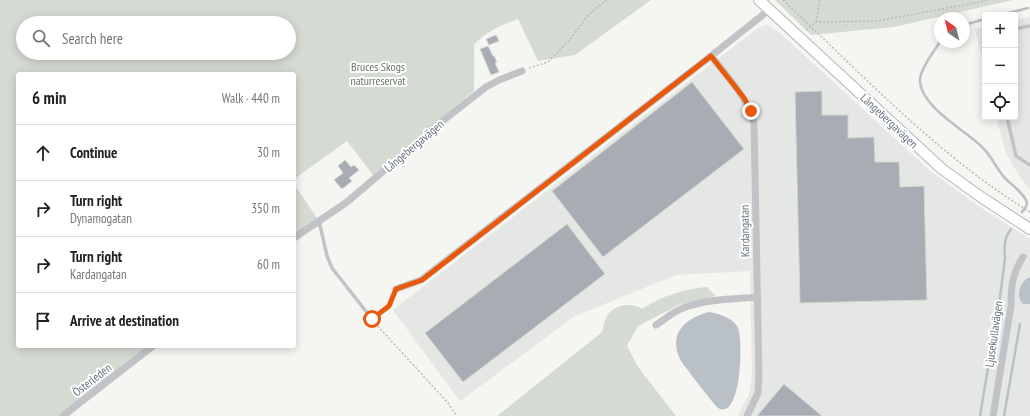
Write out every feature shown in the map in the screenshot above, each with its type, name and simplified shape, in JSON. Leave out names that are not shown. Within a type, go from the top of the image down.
[{"type":"street","name":"Långebergavägen","points":[[758,0],[799,36],[942,169],[981,198],[1030,229]]},
{"type":"street","points":[[396,289],[422,280],[769,10]]},
{"type":"street","name":"Kardangatan","points":[[711,56],[744,98],[751,111],[754,123],[759,361],[758,393],[747,416]]},
{"type":"street","name":"Långebergavägen","points":[[296,237],[335,211],[359,192],[482,89],[493,82],[522,71]]},
{"type":"street","name":"Ljusekullavägen","points":[[993,416],[1011,306],[1011,290],[1015,270],[1023,257]]},
{"type":"street","points":[[656,325],[683,308],[710,301],[758,297]]},
{"type":"street","name":"Österleden","points":[[63,416],[150,348]]},
{"type":"lane","points":[[1018,28],[1030,26]]},
{"type":"lane","points":[[1008,120],[1016,156],[1030,165]]},
{"type":"lane","points":[[319,221],[327,256],[332,268],[372,319],[389,306],[396,289]]},
{"type":"path","points":[[522,71],[548,62],[568,42],[589,14],[607,0]]},
{"type":"path","points":[[783,0],[913,123],[969,171],[1007,198],[1030,212]]},
{"type":"path","points":[[816,22],[820,0]]},
{"type":"path","points":[[799,36],[816,22],[877,21],[990,0]]},
{"type":"path","points":[[372,319],[448,403],[457,416]]},
{"type":"shaded area","points":[[1030,17],[1030,190],[1018,174],[1006,153],[997,120],[1018,120],[1018,19]]},
{"type":"shaded area","points":[[768,25],[780,33],[929,170],[978,206],[1030,239],[1030,416],[738,416],[749,394],[752,374],[750,271],[676,275],[575,316],[460,401],[393,310],[759,27]]},
{"type":"shaded area","points":[[982,28],[982,58],[975,29]]},
{"type":"shaded area","points":[[1030,277],[1030,304],[1023,304],[1019,297],[1021,285]]},
{"type":"shaded area","points":[[709,312],[733,321],[738,328],[740,335],[740,360],[737,389],[733,401],[727,408],[720,409],[715,405],[682,363],[677,351],[677,335],[681,329],[693,318]]},
{"type":"green space","name":"Bruces Skogs naturreservat","points":[[0,0],[651,0],[575,55],[538,61],[518,19],[500,26],[478,40],[474,45],[474,91],[373,175],[347,141],[296,178],[296,72],[16,72],[16,348],[148,348],[60,416],[0,416]]},
{"type":"green space","points":[[775,0],[1013,0],[960,12],[934,12],[934,18],[894,27],[811,35]]},
{"type":"green space","points":[[296,187],[317,218],[296,234]]},
{"type":"green space","points":[[707,287],[716,296],[679,305],[638,326],[627,346],[638,367],[676,416],[497,416],[601,333],[604,322],[612,310],[617,307],[627,305],[632,305],[642,309],[657,300],[673,294],[690,289]]},
{"type":"building","points":[[496,35],[499,41],[489,45],[486,39]]},
{"type":"building","points":[[488,46],[497,62],[495,63],[499,72],[491,75],[480,49]]},
{"type":"building","points":[[692,82],[744,149],[603,257],[552,191]]},
{"type":"building","points":[[822,91],[822,115],[848,115],[848,138],[874,137],[875,162],[899,162],[900,187],[924,186],[927,300],[800,303],[795,92]]},
{"type":"building","points":[[345,160],[351,167],[354,165],[359,170],[349,178],[352,181],[342,189],[334,180],[343,173],[338,166]]},
{"type":"building","points":[[567,224],[605,274],[463,382],[425,333]]},
{"type":"building","points":[[784,384],[822,416],[757,416]]},
{"type":"waterway","points":[[1013,12],[1028,8]]},
{"type":"waterway","points":[[970,23],[982,20]]},
{"type":"waterway","points":[[936,48],[921,75],[921,89],[935,108],[944,117],[985,150],[998,170],[1025,197],[1027,204],[1022,212]]},
{"type":"waterway","points":[[980,416],[992,344],[995,336],[1005,258],[1005,243],[1011,229]]},
{"type":"waterway","points":[[1004,416],[1020,324]]},
{"type":"route","points":[[372,319],[389,306],[396,289],[422,280],[711,56],[744,98],[751,111]]}]
